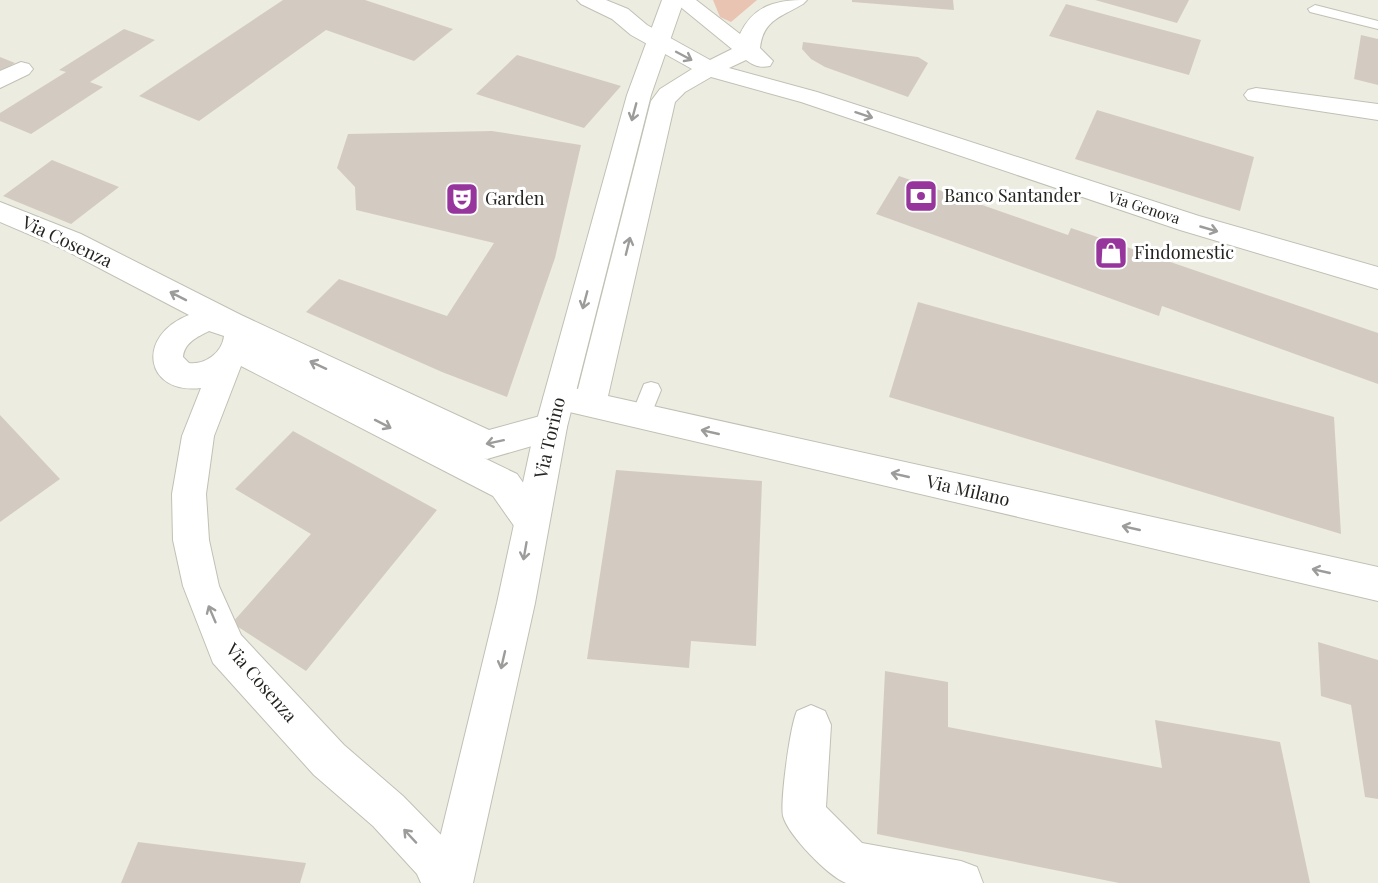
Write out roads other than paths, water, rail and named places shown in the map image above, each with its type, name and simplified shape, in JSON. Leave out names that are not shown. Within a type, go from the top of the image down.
[{"type":"street","points":[[588,0],[620,14],[650,42]]},
{"type":"street","name":"Via Torino","points":[[451,883],[516,603],[531,522],[567,410],[650,42],[673,0]]},
{"type":"street","name":"Via Genova","points":[[683,0],[808,97]]},
{"type":"street","points":[[703,0],[713,23]]},
{"type":"street","points":[[567,410],[663,100],[679,85],[748,50],[749,34],[757,23],[796,0]]},
{"type":"street","name":"Via Genova","points":[[650,42],[711,70],[808,97],[1190,223],[1378,278]]},
{"type":"street","points":[[0,81],[21,69]]},
{"type":"street","points":[[1256,95],[1378,112]]},
{"type":"street","name":"Via Cosenza","points":[[0,211],[71,241],[230,323],[487,445],[567,410]]},
{"type":"street","name":"Via Cosenza","points":[[231,359],[214,371],[190,376],[172,369],[167,362],[166,353],[176,336],[197,323],[209,320],[230,323],[241,335],[241,344],[231,359],[198,436],[189,494],[191,540],[201,586],[227,649],[329,760],[388,811],[433,859],[443,883]]},
{"type":"street","points":[[231,359],[244,354],[505,485],[531,522]]},
{"type":"street","name":"Via Milano","points":[[567,410],[646,403],[1378,584]]},
{"type":"street","points":[[811,725],[804,815],[851,863],[961,883]]},
{"type":"lane","points":[[1315,9],[1378,25]]},
{"type":"place","name":"Banco Santander","points":[[921,196]]},
{"type":"place","name":"Garden","points":[[462,199]]},
{"type":"place","name":"Findomestic","points":[[1111,253]]}]
